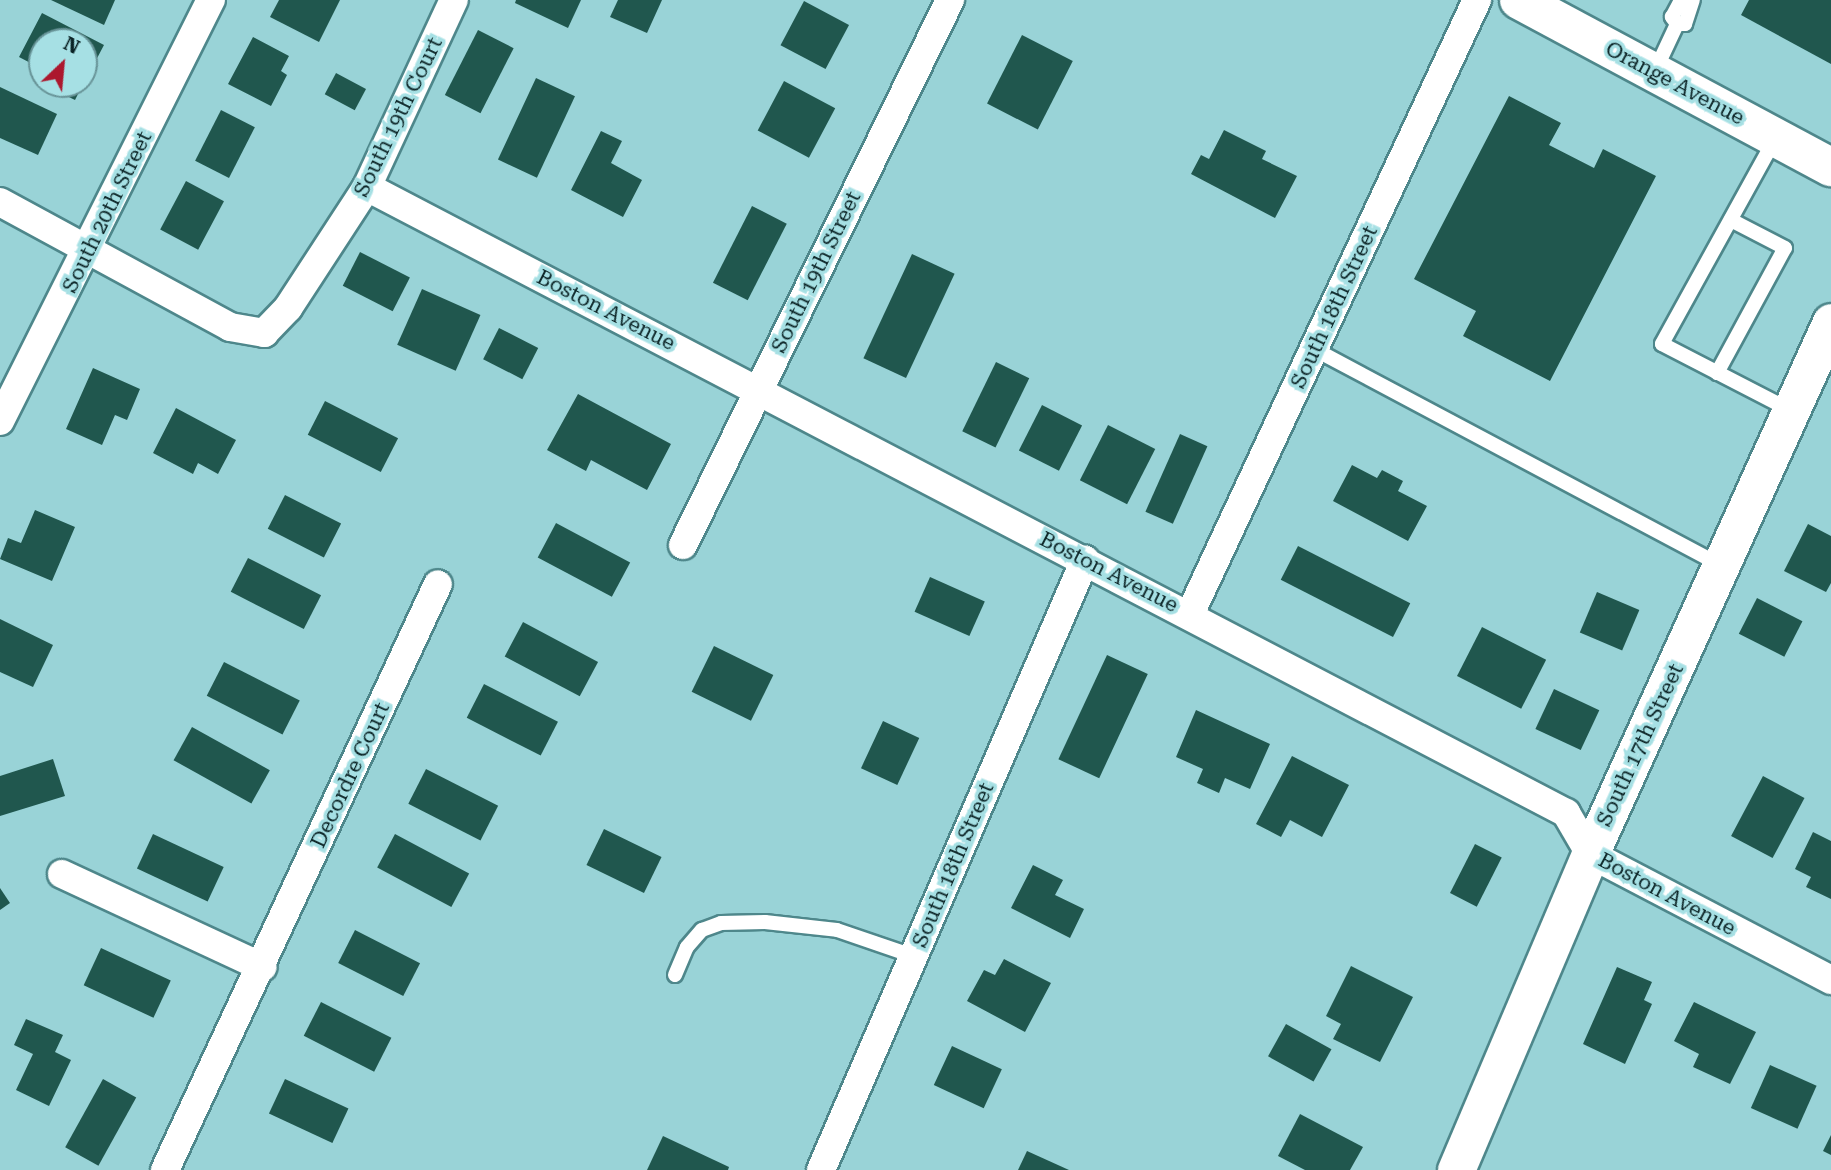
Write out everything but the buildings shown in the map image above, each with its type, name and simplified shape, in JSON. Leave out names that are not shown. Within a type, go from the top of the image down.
[{"type":"main road","name":"Orange Avenue","points":[[1519,0],[1831,167]]},
{"type":"street","name":"South 20th Street","points":[[0,421],[89,250],[211,0]]},
{"type":"street","name":"South 19th Court","points":[[89,250],[230,327],[264,333],[288,308],[367,187],[454,0]]},
{"type":"street","name":"South 19th Street","points":[[683,545],[950,0]]},
{"type":"street","name":"South 18th Street","points":[[1190,614],[1477,0]]},
{"type":"street","name":"Boston Avenue","points":[[367,187],[1190,614],[1566,813],[1590,854],[1831,980]]},
{"type":"street","points":[[0,202],[89,250]]},
{"type":"street","name":"South 17th Street","points":[[1456,1170],[1590,854],[1831,322]]},
{"type":"street","name":"South 18th Street","points":[[821,1170],[1085,560]]},
{"type":"street","name":"Decordre Court","points":[[165,1170],[262,967],[438,583]]},
{"type":"street","points":[[62,874],[262,967]]},
{"type":"lane","points":[[1677,24],[1672,16],[1681,0]]},
{"type":"lane","points":[[1677,24],[1685,24],[1693,0]]},
{"type":"lane","points":[[1654,73],[1677,24]]},
{"type":"lane","points":[[1776,138],[1662,344],[1791,411]]},
{"type":"lane","points":[[1717,373],[1785,248],[1731,220]]},
{"type":"lane","points":[[1314,349],[1722,565]]},
{"type":"lane","points":[[675,975],[687,947],[702,930],[721,923],[765,922],[837,930],[914,956]]}]
